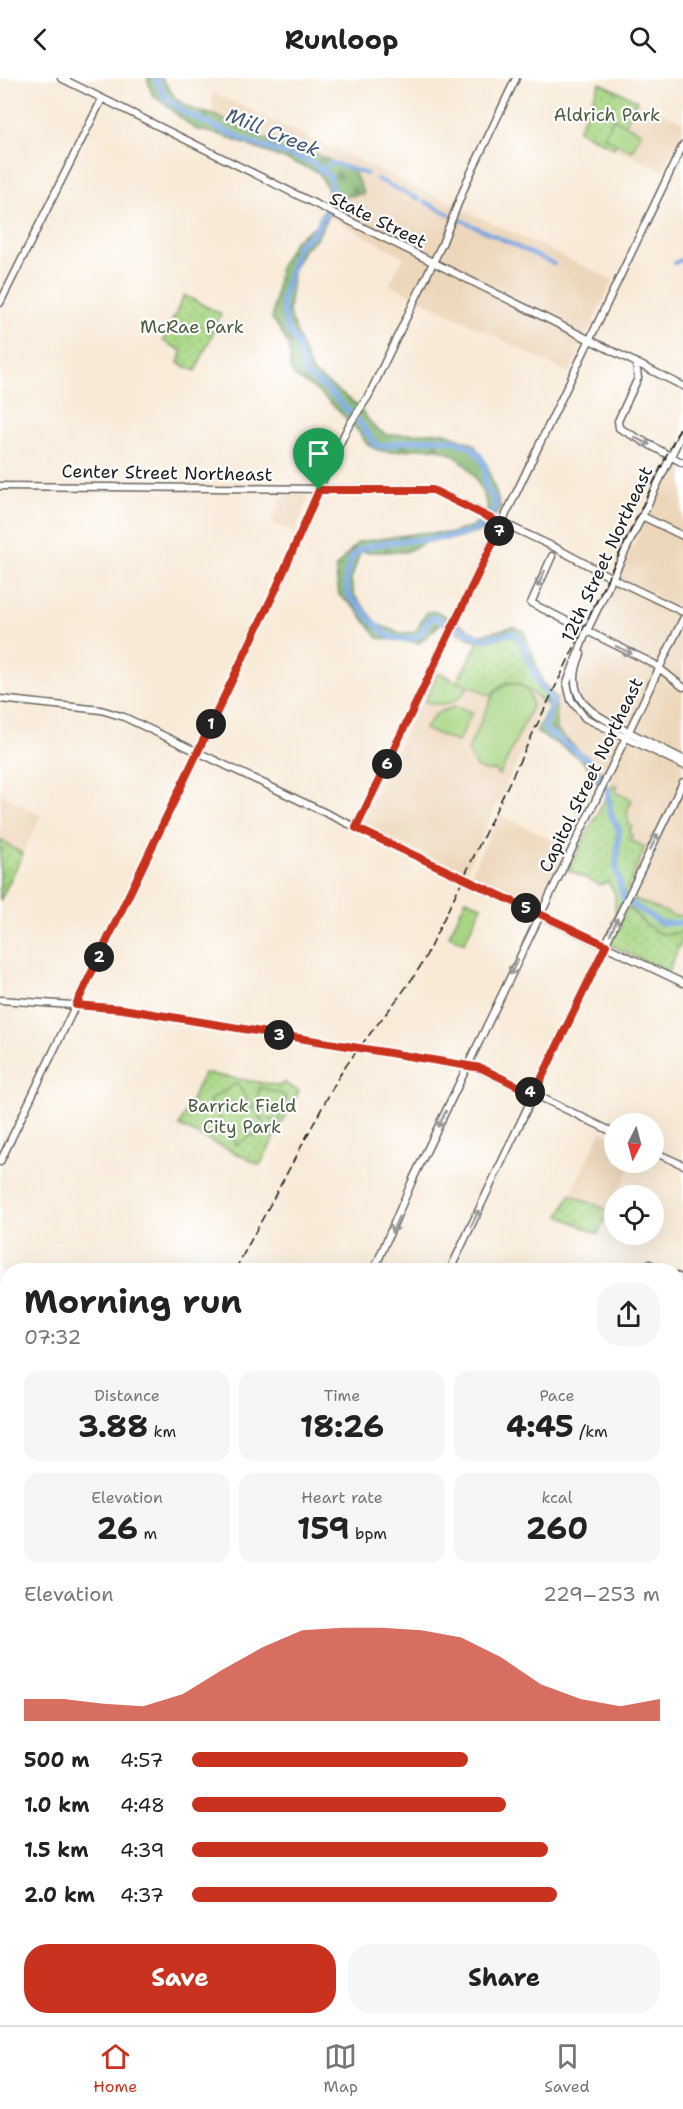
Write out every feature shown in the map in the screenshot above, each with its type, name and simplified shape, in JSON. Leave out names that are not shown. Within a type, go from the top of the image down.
[{"type":"main road","name":"State Street","points":[[61,78],[327,212],[683,386]]},
{"type":"main road","points":[[0,1162],[283,575],[319,490],[352,421],[363,405],[432,263],[467,181],[516,78]]},
{"type":"main road","points":[[0,303],[102,99]]},
{"type":"main road","points":[[356,828],[499,523],[531,462],[683,146]]},
{"type":"main road","points":[[636,364],[639,378]]},
{"type":"main road","points":[[665,377],[647,373],[639,378],[618,423],[621,431],[683,463]]},
{"type":"main road","name":"12th Street Northeast","points":[[628,735],[585,718],[573,704],[568,693],[568,676],[683,431]]},
{"type":"main road","name":"12th Street Northeast","points":[[672,457],[683,439]]},
{"type":"main road","name":"Center Street Northeast","points":[[0,486],[433,490],[556,548],[583,564],[683,612]]},
{"type":"main road","points":[[644,517],[683,536]]},
{"type":"main road","name":"Center Street Northeast","points":[[539,540],[552,552],[552,556]]},
{"type":"main road","points":[[583,564],[559,554],[552,556],[531,603],[659,669],[683,687]]},
{"type":"main road","name":"Capitol Street Northeast","points":[[377,1263],[410,1185],[683,620]]},
{"type":"main road","name":"12th Street Northeast","points":[[589,632],[576,667],[576,691],[584,705],[594,714],[628,735]]},
{"type":"main road","points":[[0,699],[109,711],[683,982]]},
{"type":"main road","points":[[628,735],[642,745],[683,765]]},
{"type":"main road","points":[[628,735],[683,759]]},
{"type":"main road","points":[[642,745],[658,750],[661,748]]},
{"type":"main road","points":[[453,1263],[683,782]]},
{"type":"main road","points":[[0,1000],[123,1009],[481,1068],[604,1128]]},
{"type":"main road","points":[[664,1156],[683,1165]]},
{"type":"shaded area","points":[[212,92],[613,280],[569,373],[389,284],[404,257],[329,217],[337,198],[302,147],[265,139],[212,114]]},
{"type":"shaded area","points":[[637,100],[683,122],[683,130],[663,171],[614,148]]},
{"type":"shaded area","points":[[683,447],[683,915],[679,916],[634,899],[628,886],[645,847],[630,840],[630,819],[627,812],[632,800],[615,792],[617,786],[556,729],[556,697]]},
{"type":"shaded area","points":[[284,494],[304,494],[308,498],[295,533],[271,522]]},
{"type":"shaded area","points":[[437,669],[491,696],[500,685],[511,681],[520,683],[545,704],[464,874],[359,823]]},
{"type":"shaded area","points":[[0,794],[41,815],[23,854],[0,840]]},
{"type":"shaded area","points":[[499,814],[567,847],[536,909],[469,877]]},
{"type":"shaded area","points":[[601,1131],[604,1132],[604,1173],[628,1173],[622,1185],[604,1185],[604,1209],[570,1195]]},
{"type":"green space","points":[[147,78],[162,78],[177,100],[197,111],[212,114],[265,139],[302,147],[354,172],[364,194],[337,198],[317,238],[303,250],[293,270],[289,313],[311,371],[357,405],[375,428],[387,435],[443,432],[474,444],[486,462],[501,508],[484,530],[460,538],[427,542],[405,552],[360,552],[351,580],[354,595],[379,625],[401,633],[415,632],[427,612],[436,611],[479,635],[513,627],[524,631],[543,683],[556,697],[556,729],[603,774],[598,784],[580,759],[536,732],[548,708],[545,694],[539,689],[516,638],[508,637],[491,642],[481,642],[464,636],[442,623],[419,643],[378,638],[356,609],[339,595],[335,568],[358,542],[420,533],[451,533],[473,526],[488,510],[485,499],[475,477],[460,460],[450,453],[426,448],[389,452],[375,449],[368,445],[329,401],[292,373],[288,345],[272,319],[280,266],[295,240],[316,225],[326,205],[328,190],[318,172],[221,135],[195,129],[152,94]]},
{"type":"green space","name":"Aldrich Park","points":[[600,83],[637,100],[614,148],[578,130]]},
{"type":"green space","points":[[613,119],[641,132],[632,151],[604,137]]},
{"type":"green space","name":"McRae Park","points":[[184,295],[221,314],[196,371],[178,363],[182,351],[163,341]]},
{"type":"green space","points":[[504,636],[512,636],[519,641],[539,689],[545,694],[545,704],[525,687],[511,682],[498,688],[491,696],[458,680],[479,640],[488,642]]},
{"type":"green space","points":[[441,674],[468,688],[459,698],[450,703],[425,702],[437,675]]},
{"type":"green space","points":[[505,684],[520,685],[524,688],[532,706],[500,775],[496,773],[497,770],[485,771],[476,767],[468,750],[493,695]]},
{"type":"green space","points":[[454,707],[472,712],[458,742],[424,729],[437,713]]},
{"type":"green space","points":[[613,784],[618,786],[615,792],[632,800],[627,811],[629,824],[632,826],[629,833],[632,835],[630,840],[645,847],[618,912],[615,910],[615,893],[608,882],[600,885],[568,870]]},
{"type":"green space","points":[[0,840],[23,854],[0,901]]},
{"type":"green space","points":[[466,899],[482,906],[464,943],[449,936]]},
{"type":"green space","points":[[634,899],[675,916],[683,915],[683,931],[666,935],[653,930],[630,908]]},
{"type":"green space","points":[[628,907],[659,933],[674,934],[683,931],[683,937],[668,972],[610,945]]},
{"type":"green space","name":"Barrick Field City Park","points":[[204,1073],[281,1086],[283,1082],[299,1091],[260,1165],[179,1126]]},
{"type":"green space","points":[[237,1083],[254,1111],[260,1087],[284,1095],[286,1100],[278,1122],[258,1116],[265,1127],[237,1145],[209,1101]]},
{"type":"green space","points":[[570,1194],[604,1209],[604,1221],[598,1234],[560,1216]]},
{"type":"waterway","name":"Mill Creek","points":[[155,78],[165,97],[187,114],[252,143],[312,162],[330,177],[332,192],[330,205],[314,233],[298,245],[282,300],[286,325],[297,344],[306,375],[327,389],[359,422],[376,445],[448,440],[469,447],[478,454],[484,464],[486,487],[495,502],[488,520],[473,531],[451,537],[377,544],[360,551],[350,562],[347,573],[346,586],[350,597],[377,627],[398,639],[416,637],[432,617],[484,639],[511,633],[518,636],[539,684],[553,702],[544,725],[545,730],[587,759],[599,773],[608,792],[611,815],[619,829],[616,867],[623,898],[661,923],[683,923]]},
{"type":"waterway","points":[[323,170],[330,163],[334,163],[367,174]]},
{"type":"waterway","points":[[377,179],[419,199]]},
{"type":"waterway","points":[[425,202],[449,214]]},
{"type":"waterway","points":[[459,219],[554,264]]},
{"type":"waterway","points":[[675,263],[683,259]]},
{"type":"railway","points":[[239,1263],[338,1078],[423,962],[683,421]]},
{"type":"route","points":[[319,490],[433,490],[502,524],[356,828],[606,945],[534,1094],[476,1067],[123,1009],[76,1005],[283,575],[319,490]]}]
